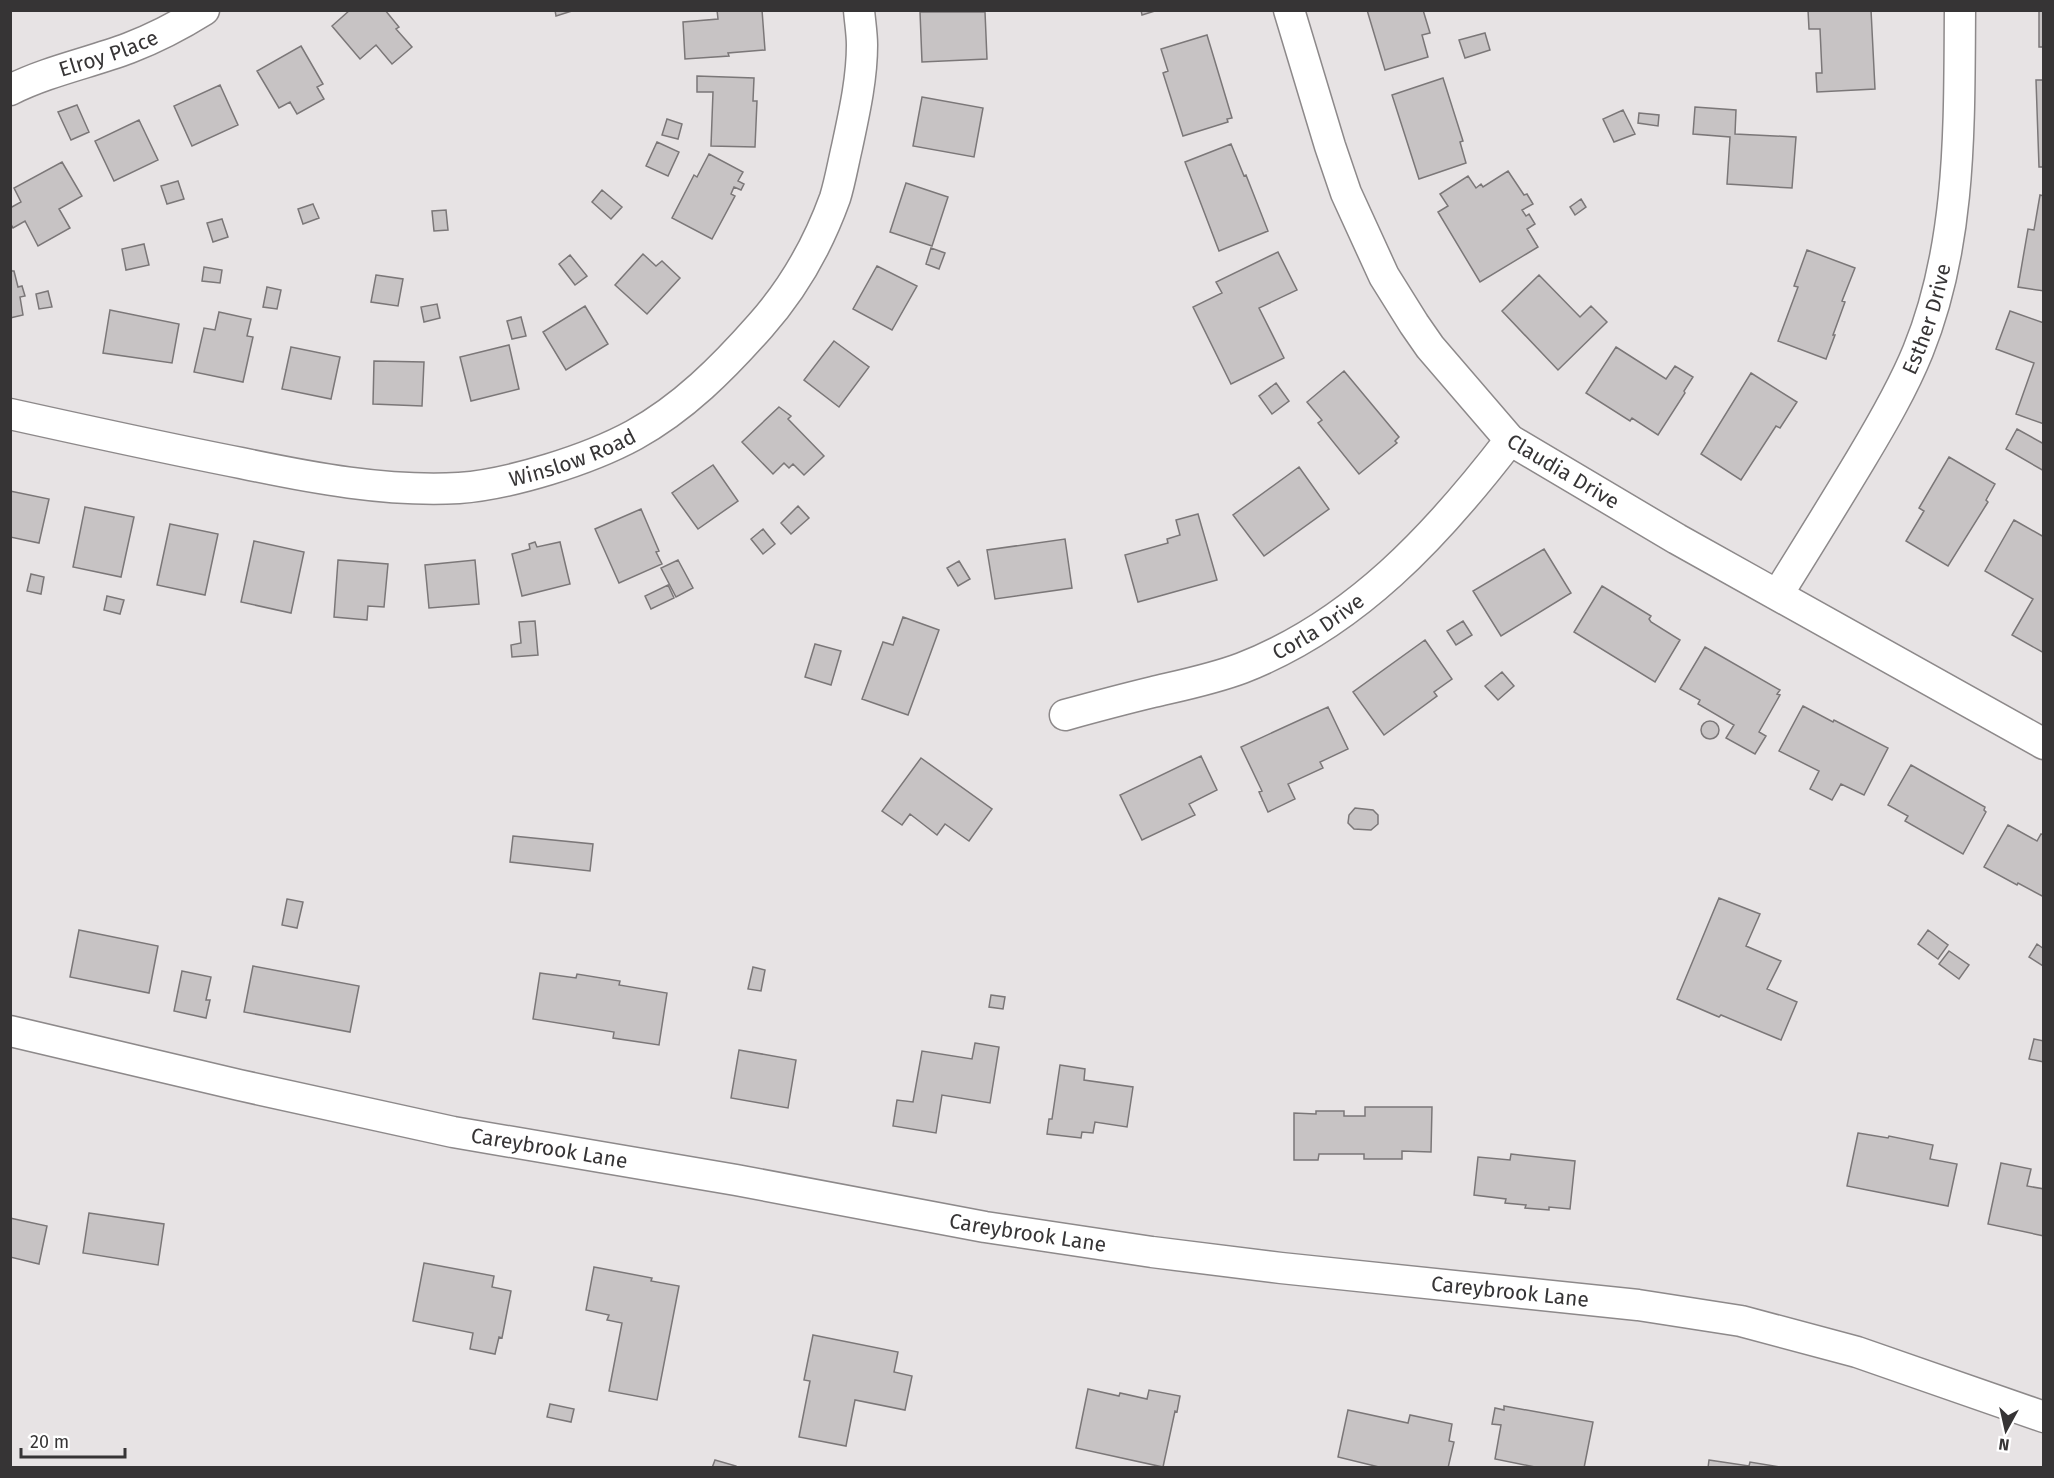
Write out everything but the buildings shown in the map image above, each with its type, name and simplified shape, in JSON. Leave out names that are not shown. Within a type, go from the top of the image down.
[{"type":"street","name":"Elroy Place","points":[[10,90],[36,77],[137,44],[166,32],[204,10]]},
{"type":"street","name":"Winslow Road","points":[[10,414],[310,477],[411,487],[457,488],[494,484],[590,455],[634,435],[679,405],[719,371],[777,307],[803,267],[821,233],[836,195],[851,130],[861,68],[862,44],[859,10]]},
{"type":"street","name":"Claudia Drive","points":[[1289,10],[1346,193],[1384,276],[1430,347],[1510,440],[1677,539],[2043,744]]},
{"type":"street","name":"Esther Drive","points":[[1778,594],[1891,406],[1918,351],[1927,325],[1939,286],[1955,191],[1960,10]]},
{"type":"street","name":"Corla Drive","points":[[1065,715],[1240,669],[1282,651],[1314,632],[1345,612],[1443,523],[1510,440]]},
{"type":"street","name":"Careybrook Lane","points":[[10,1031],[453,1132],[736,1180],[985,1227],[1152,1252],[1638,1305],[1741,1321],[1857,1352],[2043,1417]]}]
